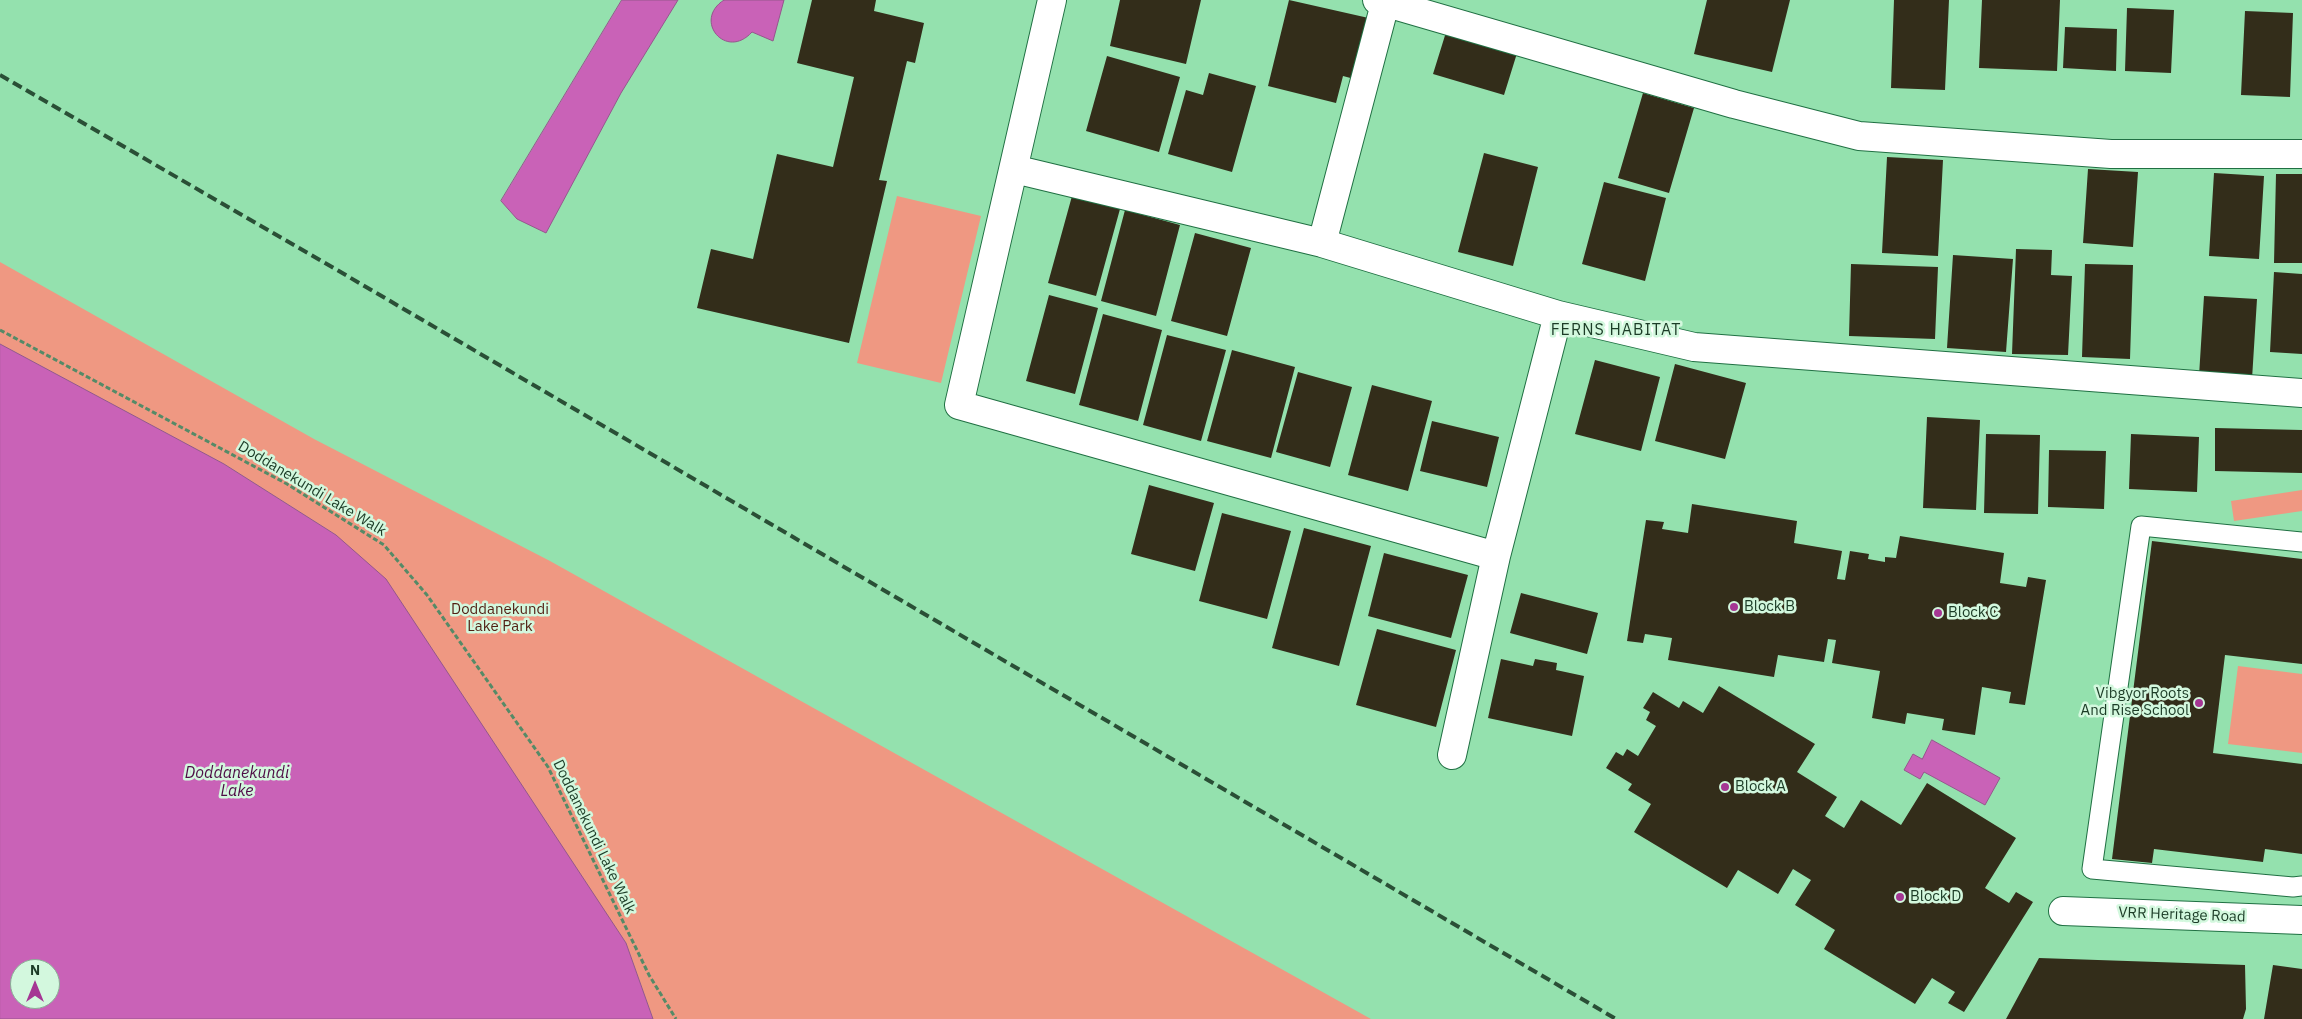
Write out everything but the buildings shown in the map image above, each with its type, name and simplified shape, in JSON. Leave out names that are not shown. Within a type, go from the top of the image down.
[{"type":"street","points":[[1052,0],[959,405],[1496,556]]},
{"type":"street","points":[[1322,243],[1383,1],[1734,104],[1859,136],[2111,154],[2302,154]]},
{"type":"street","points":[[1014,169],[1322,243],[1558,315],[1694,347],[2302,393]]},
{"type":"street","points":[[1452,755],[1496,556],[1558,315]]},
{"type":"street","name":"VRR Heritage Road","points":[[2063,911],[2302,920]]},
{"type":"lane","points":[[2302,542],[2141,526],[2092,869],[2293,887],[2302,886]]},
{"type":"path","name":"Doddanekundi Lake Walk","points":[[0,330],[287,484],[384,545],[427,595],[548,767],[648,975],[676,1019]]},
{"type":"green space","points":[[897,196],[981,216],[941,383],[857,363]]},
{"type":"green space","name":"Doddanekundi Lake Park","points":[[0,262],[314,439],[550,561],[1371,1019],[653,1019],[626,943],[336,535],[224,464],[0,344]]},
{"type":"green space","points":[[2302,490],[2302,511],[2234,521],[2231,501]]},
{"type":"green space","points":[[2238,666],[2302,674],[2302,753],[2228,744]]},
{"type":"water","points":[[622,0],[678,0],[621,93],[546,233],[517,219],[501,201]]},
{"type":"water","points":[[724,0],[784,0],[773,41],[752,32],[742,40],[732,42],[723,40],[712,27],[711,18],[715,8]]},
{"type":"water","name":"Doddanekundi Lake","points":[[0,344],[224,464],[336,535],[386,579],[626,943],[653,1019],[0,1019]]},
{"type":"water","points":[[1932,740],[2000,778],[1985,805],[1924,772],[1920,779],[1904,770],[1913,754],[1922,759]]},
{"type":"railway","points":[[0,75],[332,267],[1616,1019]]},
{"type":"place","name":"Block B","points":[[1734,607]]},
{"type":"place","name":"Block C","points":[[1938,613]]},
{"type":"place","name":"Vibgyor Roots And Rise School","points":[[2199,703]]},
{"type":"place","name":"Block A","points":[[1725,787]]},
{"type":"place","name":"Block D","points":[[1900,897]]},
{"type":"district","name":"FERNS HABITAT","points":[[1616,330]]}]
